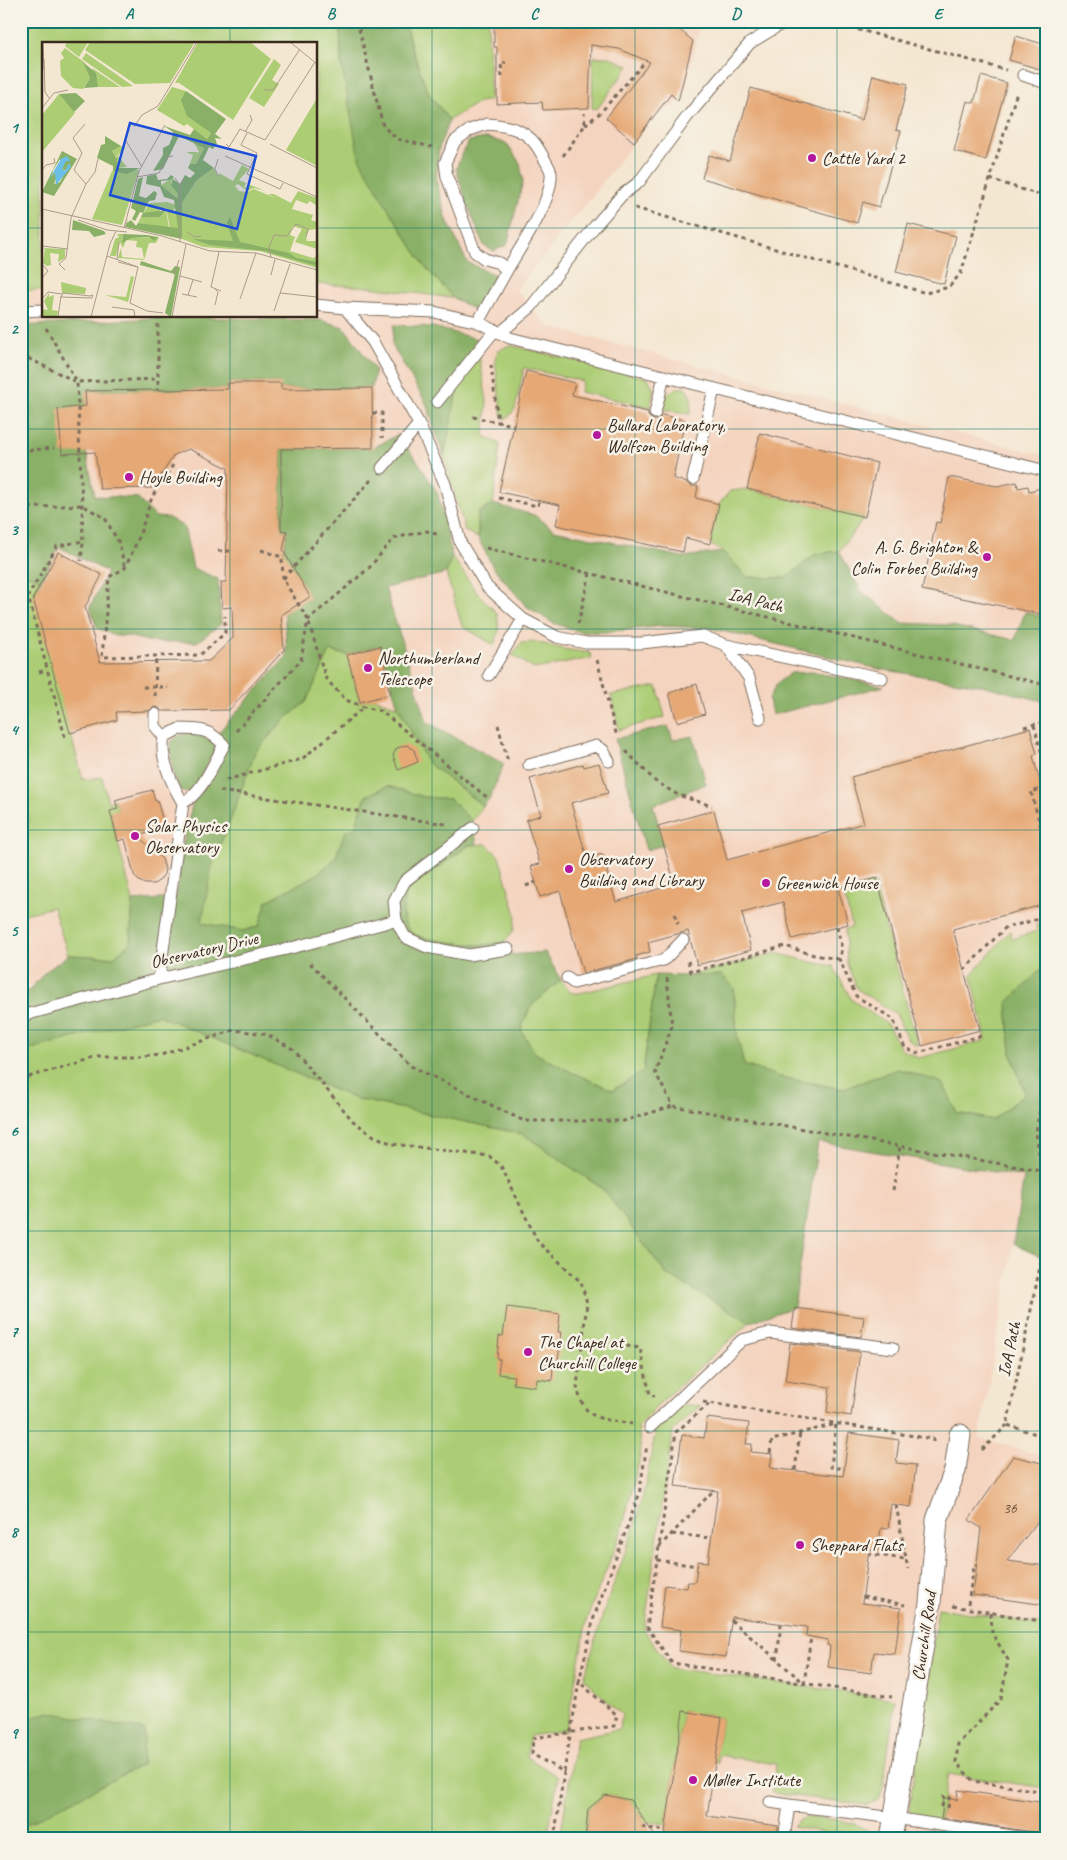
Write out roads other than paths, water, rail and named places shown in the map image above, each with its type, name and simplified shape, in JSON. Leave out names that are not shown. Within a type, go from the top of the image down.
[{"type":"street","name":"Churchill Road","points":[[891,1839],[914,1701],[920,1604],[937,1520],[955,1470],[960,1435]]},
{"type":"lane","points":[[437,402],[498,331],[531,307],[569,257],[615,202],[639,182],[687,117],[750,43],[786,21]]},
{"type":"lane","points":[[1022,75],[1046,83]]},
{"type":"lane","points":[[478,322],[547,200],[551,172],[535,141],[519,130],[503,125],[487,124],[470,130],[455,141],[445,163],[447,177],[475,252],[485,259],[499,263],[507,270]]},
{"type":"lane","points":[[318,305],[434,312],[478,322],[510,338],[1046,471]]},
{"type":"lane","points":[[345,308],[373,342],[419,424],[445,484],[460,542],[487,587],[523,619],[557,637],[586,643],[642,643],[702,636],[726,645],[882,678]]},
{"type":"lane","points":[[21,311],[40,310]]},
{"type":"lane","points":[[655,414],[664,376]]},
{"type":"lane","points":[[693,479],[714,389]]},
{"type":"lane","points":[[382,468],[419,424]]},
{"type":"lane","points":[[489,675],[523,619]]},
{"type":"lane","points":[[726,645],[749,678],[760,718]]},
{"type":"lane","points":[[155,714],[156,726],[164,737]]},
{"type":"lane","points":[[159,979],[183,803],[171,784],[162,744],[164,737],[179,729],[197,729],[213,734],[224,745],[192,798],[183,803]]},
{"type":"lane","points":[[529,765],[596,746],[603,750],[609,761]]},
{"type":"lane","points":[[473,828],[405,881],[394,901],[396,920],[405,937],[427,947],[469,955],[508,950]]},
{"type":"lane","name":"Observatory Drive","points":[[21,1016],[159,979],[295,947],[396,920]]},
{"type":"lane","points":[[567,978],[574,983],[664,960],[682,940]]},
{"type":"lane","points":[[650,1427],[742,1340],[770,1333],[893,1348]]},
{"type":"lane","points":[[770,1802],[1032,1839]]},
{"type":"lane","points":[[784,1839],[789,1805]]},
{"type":"place","name":"Cattle Yard 2","points":[[812,158]]},
{"type":"place","name":"Bullard Laboratory, Wolfson Building","points":[[597,435]]},
{"type":"place","name":"Hoyle Building","points":[[129,477]]},
{"type":"place","name":"A. G. Brighton & Colin Forbes Building","points":[[987,557]]},
{"type":"place","name":"Northumberland Telescope","points":[[368,668]]},
{"type":"place","name":"Solar Physics Observatory","points":[[135,836]]},
{"type":"place","name":"Observatory Building and Library","points":[[569,869]]},
{"type":"place","name":"Greenwich House","points":[[766,883]]},
{"type":"place","name":"The Chapel at Churchill College","points":[[528,1352]]},
{"type":"place","name":"Sheppard Flats","points":[[800,1545]]},
{"type":"place","name":"Møller Institute","points":[[693,1780]]}]
